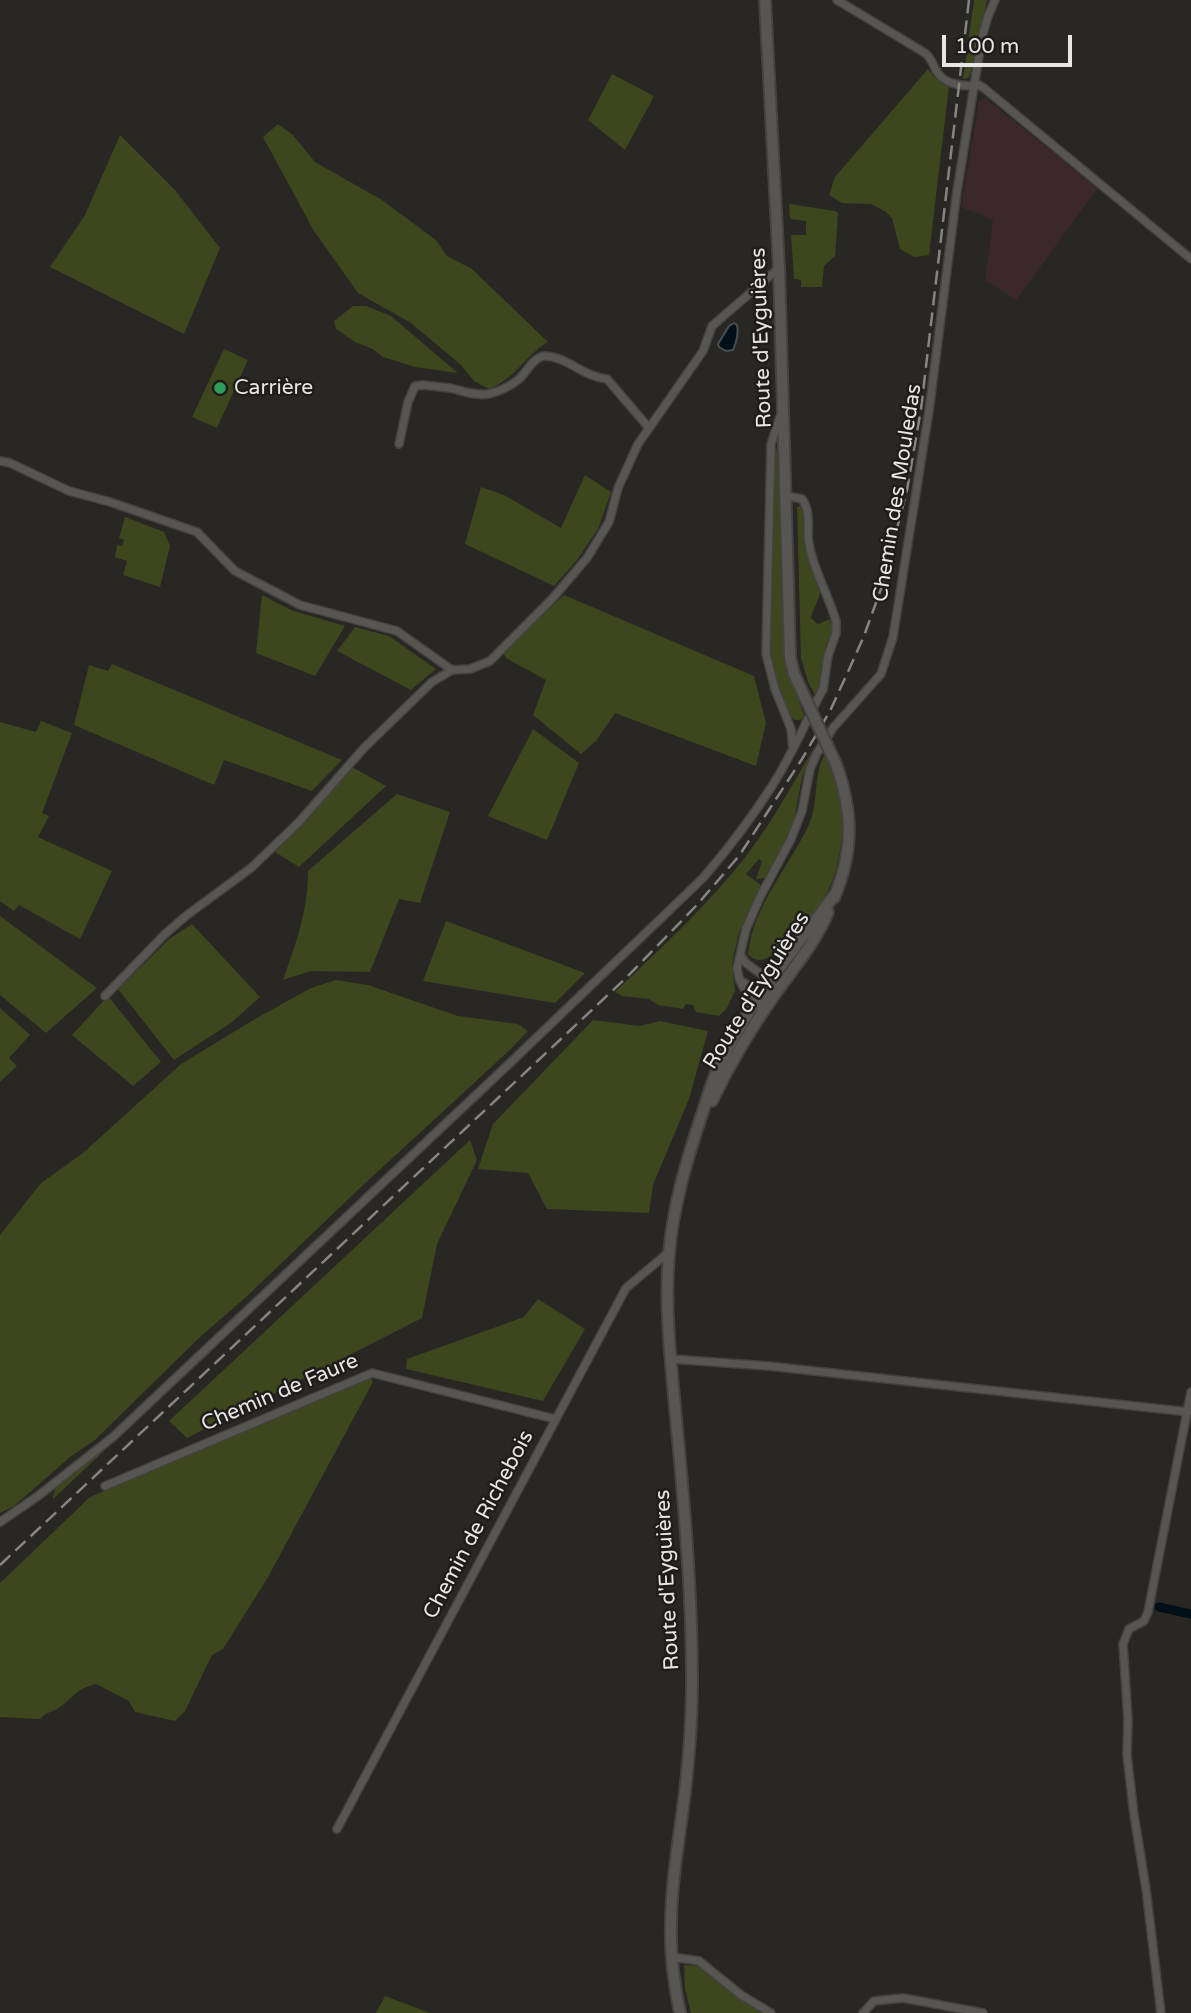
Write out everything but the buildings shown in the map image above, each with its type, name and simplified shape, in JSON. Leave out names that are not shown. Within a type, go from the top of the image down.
[{"type":"main road","name":"Route d'Eyguières","points":[[680,2013],[672,1957],[672,1891],[684,1801],[692,1681],[685,1521],[667,1292],[669,1252],[677,1198],[715,1075],[755,1001],[771,987],[826,917],[845,869],[849,827],[846,796],[836,764],[802,694],[790,657],[779,268],[765,0]]},
{"type":"main road","name":"Route d'Eyguières","points":[[691,1147],[771,987]]},
{"type":"street","points":[[837,0],[925,53],[932,59],[939,75],[948,82],[979,85],[985,89],[1191,259]]},
{"type":"street","name":"Chemin des Mouledas","points":[[740,981],[737,968],[746,929],[791,839],[802,811],[810,769],[817,753],[834,728],[877,680],[889,654],[929,411],[957,191],[982,37],[995,0]]},
{"type":"street","points":[[105,996],[165,934],[251,869],[299,821],[364,748],[432,682],[452,670],[470,669],[490,661],[552,599],[586,558],[609,522],[618,488],[638,444],[703,351],[712,326],[779,268]]},
{"type":"street","points":[[399,444],[408,402],[415,386],[488,394],[515,383],[534,362],[547,356],[596,378],[607,379],[649,428]]},
{"type":"street","points":[[784,406],[771,444],[766,654],[775,689],[791,729],[793,750]]},
{"type":"street","points":[[0,461],[10,463],[69,491],[197,532],[235,571],[300,605],[397,631],[452,670]]},
{"type":"street","points":[[0,1522],[113,1437],[675,905],[728,848],[773,785],[801,734],[817,713],[828,656],[836,633],[836,621],[810,549],[806,504],[802,499],[786,496]]},
{"type":"street","points":[[741,956],[771,987]]},
{"type":"street","points":[[740,981],[771,987]]},
{"type":"street","points":[[740,981],[755,1001]]},
{"type":"street","name":"Chemin de Richebois","points":[[337,1829],[626,1288],[669,1252]]},
{"type":"street","points":[[671,1359],[768,1366],[1189,1412]]},
{"type":"street","name":"Chemin de Faure","points":[[104,1486],[372,1373],[555,1419]]},
{"type":"street","points":[[1161,2013],[1127,1755],[1128,1720],[1123,1644],[1129,1629],[1143,1621],[1149,1612],[1191,1392]]},
{"type":"street","points":[[672,1957],[699,1961],[741,1994],[771,2013]]},
{"type":"street","points":[[863,2013],[874,2001],[903,1998],[983,2013]]},
{"type":"shaded area","points":[[985,98],[1098,188],[1016,300],[985,280],[993,220],[961,207],[979,101]]},
{"type":"shaded area","points":[[734,323],[738,328],[736,341],[733,350],[726,351],[718,344],[729,326]]},
{"type":"green space","points":[[974,0],[987,0],[970,75],[963,79]]},
{"type":"green space","points":[[928,69],[935,78],[949,86],[929,255],[914,257],[900,249],[892,218],[886,212],[871,204],[842,203],[829,195],[835,177]]},
{"type":"green space","points":[[612,74],[654,96],[625,150],[588,120]]},
{"type":"green space","points":[[278,124],[293,135],[315,162],[382,200],[436,240],[447,256],[472,269],[548,342],[507,379],[489,389],[474,381],[461,365],[411,323],[358,293],[314,231],[263,137]]},
{"type":"green space","points":[[120,135],[175,190],[220,248],[184,334],[50,267],[85,215]]},
{"type":"green space","points":[[789,204],[838,213],[835,256],[824,266],[822,287],[801,287],[801,280],[794,279],[791,235],[806,235],[806,221],[790,219]]},
{"type":"green space","points":[[353,306],[366,306],[391,316],[458,373],[415,367],[383,357],[373,349],[355,342],[336,329],[334,321]]},
{"type":"green space","name":"Carrière","points":[[224,349],[248,360],[217,428],[192,417]]},
{"type":"green space","points":[[778,441],[781,464],[783,643],[791,680],[804,715],[803,719],[798,720],[791,718],[782,706],[769,651],[775,457]]},
{"type":"green space","points":[[585,475],[611,492],[598,529],[577,560],[554,586],[465,544],[481,487],[504,495],[561,528]]},
{"type":"green space","points":[[800,506],[806,549],[820,586],[811,618],[818,624],[830,619],[832,631],[826,646],[822,680],[815,695],[801,658],[797,507]]},
{"type":"green space","points":[[125,517],[164,532],[170,546],[160,587],[123,575],[127,561],[115,557],[117,545],[122,546],[124,540],[119,538]]},
{"type":"green space","points":[[262,595],[291,610],[345,626],[315,676],[256,653]]},
{"type":"green space","points":[[564,595],[754,676],[766,723],[756,766],[615,713],[596,741],[581,754],[533,715],[546,680],[506,658],[503,652]]},
{"type":"green space","points":[[355,627],[389,636],[436,669],[411,690],[337,651]]},
{"type":"green space","points":[[112,664],[342,760],[312,791],[224,760],[214,785],[74,725],[89,665],[108,671]]},
{"type":"green space","points":[[41,721],[72,733],[42,813],[49,816],[38,837],[112,871],[80,939],[19,905],[14,911],[0,901],[0,722],[36,732]]},
{"type":"green space","points":[[533,729],[579,763],[547,840],[488,816]]},
{"type":"green space","points":[[814,748],[802,777],[793,827],[765,878],[756,879],[762,861],[759,859],[746,874],[761,885],[739,933],[732,964],[735,991],[727,1008],[719,1016],[696,1012],[693,1005],[686,1004],[683,1009],[658,1005],[649,999],[622,996],[615,992],[688,921],[740,864],[771,820]]},
{"type":"green space","points":[[825,754],[834,776],[842,809],[842,832],[835,874],[823,900],[804,926],[780,950],[768,958],[757,960],[748,954],[751,936],[765,902],[810,822],[819,769]]},
{"type":"green space","points":[[352,767],[386,786],[299,867],[275,852]]},
{"type":"green space","points":[[397,794],[450,812],[420,903],[399,899],[370,972],[311,971],[283,980],[304,913],[308,871]]},
{"type":"green space","points":[[0,916],[97,988],[46,1033],[0,995]]},
{"type":"green space","points":[[446,921],[585,973],[555,1003],[423,981]]},
{"type":"green space","points":[[192,924],[260,997],[231,1023],[174,1060],[118,989],[169,939]]},
{"type":"green space","points":[[336,980],[368,985],[458,1016],[518,1024],[528,1031],[245,1298],[199,1338],[95,1440],[70,1457],[14,1506],[0,1513],[0,1235],[41,1183],[83,1153],[181,1064],[311,988]]},
{"type":"green space","points":[[108,996],[161,1062],[133,1086],[72,1035]]},
{"type":"green space","points":[[0,1008],[30,1035],[9,1058],[17,1066],[0,1082]]},
{"type":"green space","points":[[593,1020],[640,1026],[660,1021],[708,1031],[689,1099],[653,1185],[649,1213],[547,1209],[528,1173],[478,1169],[493,1124]]},
{"type":"green space","points":[[470,1140],[477,1160],[437,1244],[422,1318],[187,1438],[169,1421]]},
{"type":"green space","points":[[538,1299],[585,1329],[543,1401],[406,1369],[407,1359],[524,1317]]},
{"type":"green space","points":[[371,1377],[373,1382],[267,1579],[223,1649],[212,1655],[185,1711],[175,1721],[135,1712],[129,1701],[96,1684],[79,1691],[40,1719],[0,1717],[0,1583],[90,1497]]},
{"type":"green space","points":[[105,1450],[53,1499],[65,1477]]},
{"type":"green space","points":[[684,1965],[702,1966],[755,2008],[766,2013],[691,2013],[685,1989]]},
{"type":"green space","points":[[385,1996],[430,2013],[376,2013]]},
{"type":"waterway","points":[[1159,1607],[1191,1614]]},
{"type":"railway","points":[[0,1565],[627,977],[696,906],[739,856],[802,759],[830,711],[864,636],[882,586],[907,490],[921,409],[969,0]]},
{"type":"place","name":"Carrière","points":[[220,388]]}]
